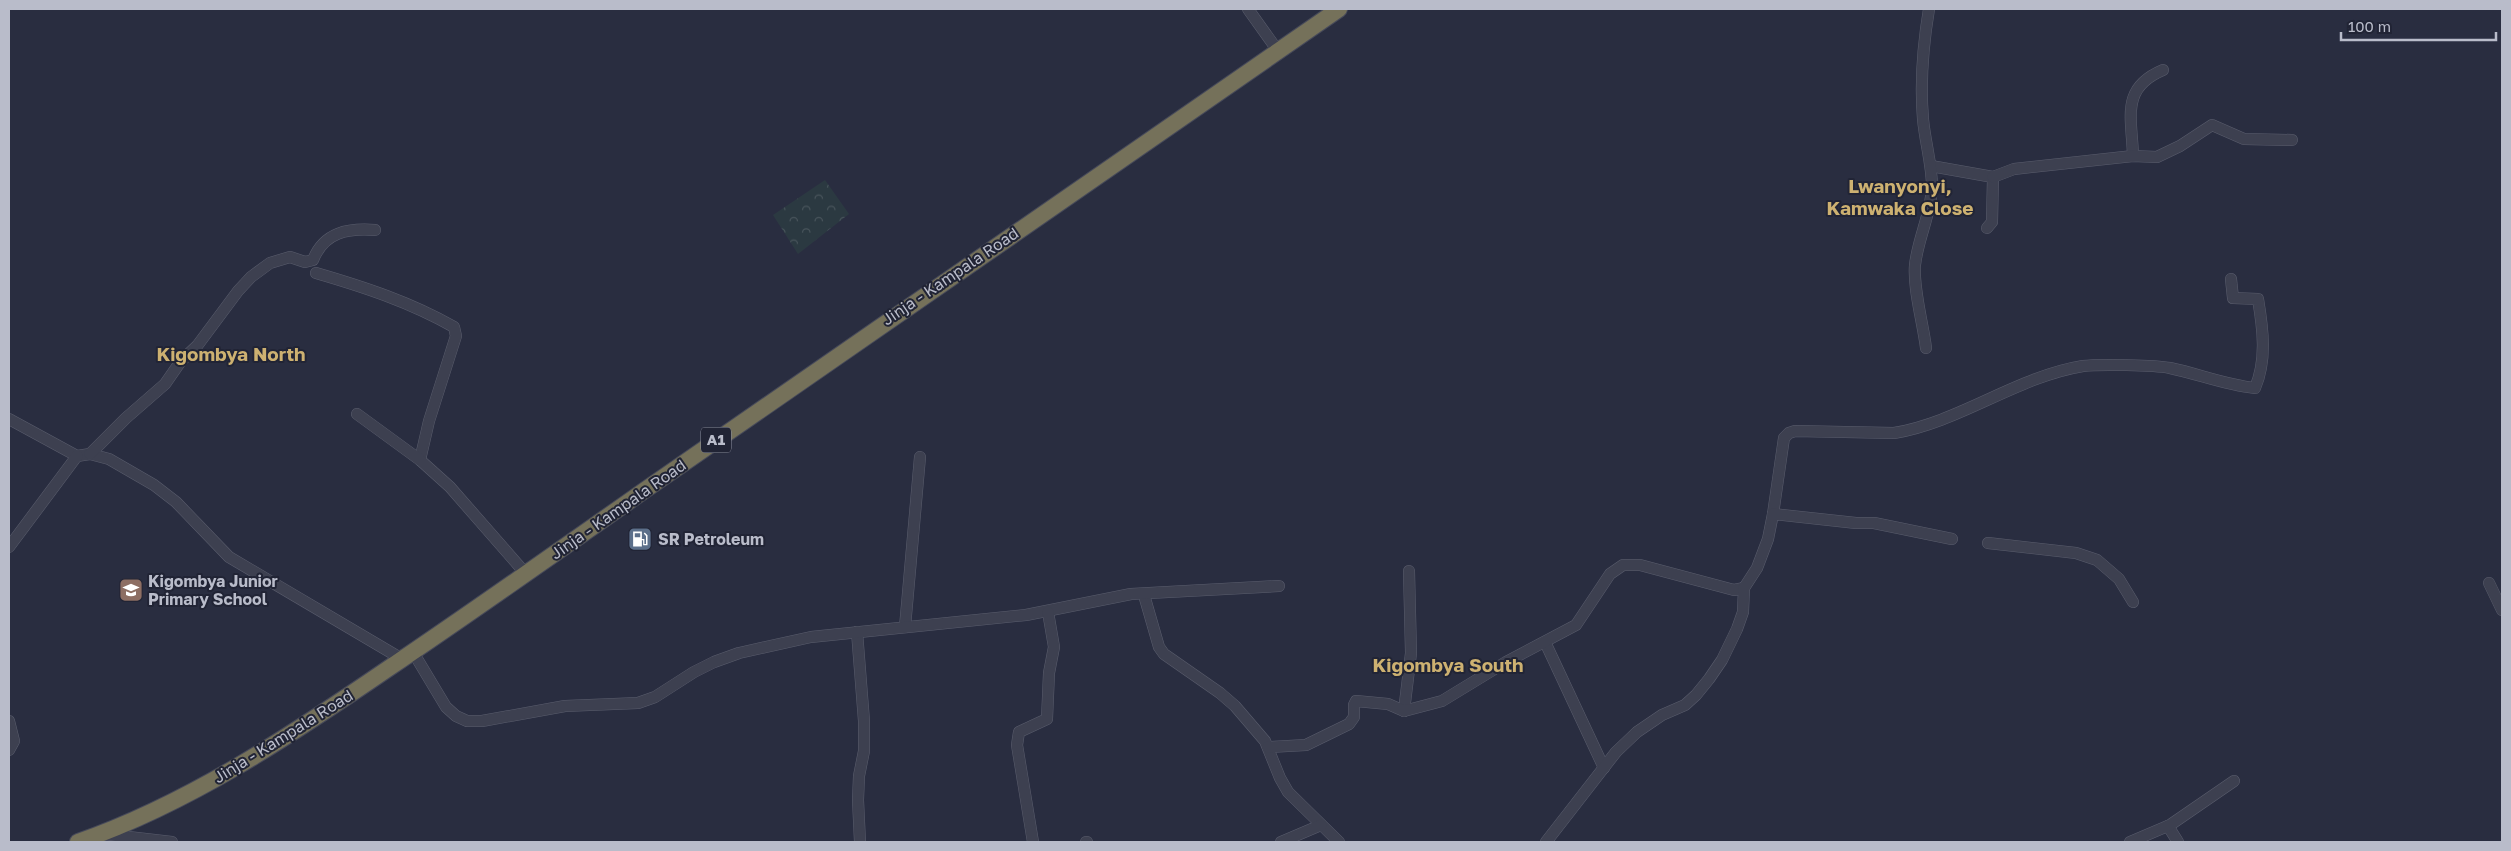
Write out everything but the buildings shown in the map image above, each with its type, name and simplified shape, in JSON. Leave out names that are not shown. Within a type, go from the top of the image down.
[{"type":"highway","name":"Jinja - Kampala Road","points":[[78,842],[159,809],[280,741],[526,574],[890,317],[1339,9]]},
{"type":"street","points":[[1248,9],[1278,52]]},
{"type":"street","points":[[1926,348],[1915,266],[1930,207],[1931,166],[1922,98],[1924,50],[1929,9]]},
{"type":"street","points":[[2134,156],[2129,111],[2135,92],[2151,75],[2163,70]]},
{"type":"street","points":[[1931,166],[1993,177],[2014,169],[2134,156],[2157,156],[2180,146],[2212,125],[2244,139],[2292,140]]},
{"type":"street","points":[[1987,228],[1992,222],[1993,177]]},
{"type":"street","points":[[90,454],[126,418],[166,384],[181,361],[197,346],[238,291],[270,263],[290,257],[305,262],[313,260],[317,251],[338,232],[355,228],[375,230]]},
{"type":"street","points":[[316,272],[420,308],[454,327],[456,336],[429,421],[420,460]]},
{"type":"street","points":[[1546,842],[1616,752],[1637,732],[1662,715],[1685,705],[1696,695],[1732,642],[1743,612],[1744,588],[1757,568],[1768,539],[1774,514],[1784,438],[1789,432],[1894,433],[1908,431],[1946,419],[2051,373],[2084,366],[2170,368],[2235,386],[2255,388],[2260,375],[2263,350],[2263,325],[2258,299],[2233,298],[2231,279]]},
{"type":"street","points":[[357,414],[420,460],[464,502],[526,574]]},
{"type":"street","points":[[9,419],[77,456],[90,454],[109,459],[166,492],[229,557],[407,656],[446,707],[456,716],[466,721],[482,721],[565,706],[638,703],[655,697],[694,672],[739,653],[811,637],[1048,612],[1114,597],[1279,586]]},
{"type":"street","points":[[9,547],[77,456]]},
{"type":"street","points":[[905,627],[920,458]]},
{"type":"street","points":[[1774,514],[1856,523],[1874,522],[1952,539]]},
{"type":"street","points":[[1988,543],[2076,553],[2097,560],[2119,579],[2133,602]]},
{"type":"street","points":[[1268,747],[1306,746],[1348,724],[1354,717],[1356,701],[1388,704],[1404,711],[1442,701],[1506,662],[1576,625],[1610,574],[1623,565],[1640,565],[1734,590],[1744,588]]},
{"type":"street","points":[[1404,711],[1411,653],[1409,570]]},
{"type":"street","points":[[2489,583],[2502,610]]},
{"type":"street","points":[[1144,595],[1159,647],[1164,654],[1220,693],[1235,706],[1259,732],[1268,747],[1280,778],[1288,792],[1339,842]]},
{"type":"street","points":[[1033,842],[1018,745],[1019,732],[1047,719],[1049,673],[1054,646],[1048,612]]},
{"type":"street","points":[[857,632],[864,721],[864,750],[859,776],[858,800],[860,842]]},
{"type":"street","points":[[1545,642],[1604,768]]},
{"type":"street","points":[[9,721],[14,740],[13,746],[9,750]]},
{"type":"street","points":[[2130,842],[2168,826],[2234,781]]},
{"type":"street","points":[[1280,842],[1321,825]]},
{"type":"street","points":[[2168,826],[2178,842]]},
{"type":"street","points":[[101,834],[172,842]]},
{"type":"green space","points":[[825,180],[849,214],[798,254],[773,215]]},
{"type":"place","name":"SR Petroleum","points":[[640,539]]},
{"type":"place","name":"Kigombya Junior Primary School","points":[[131,590]]},
{"type":"district","name":"Lwanyonyi, Kamwaka Close","points":[[1900,197]]},
{"type":"district","name":"Kigombya North","points":[[231,354]]},
{"type":"district","name":"Kigombya South","points":[[1448,665]]}]
